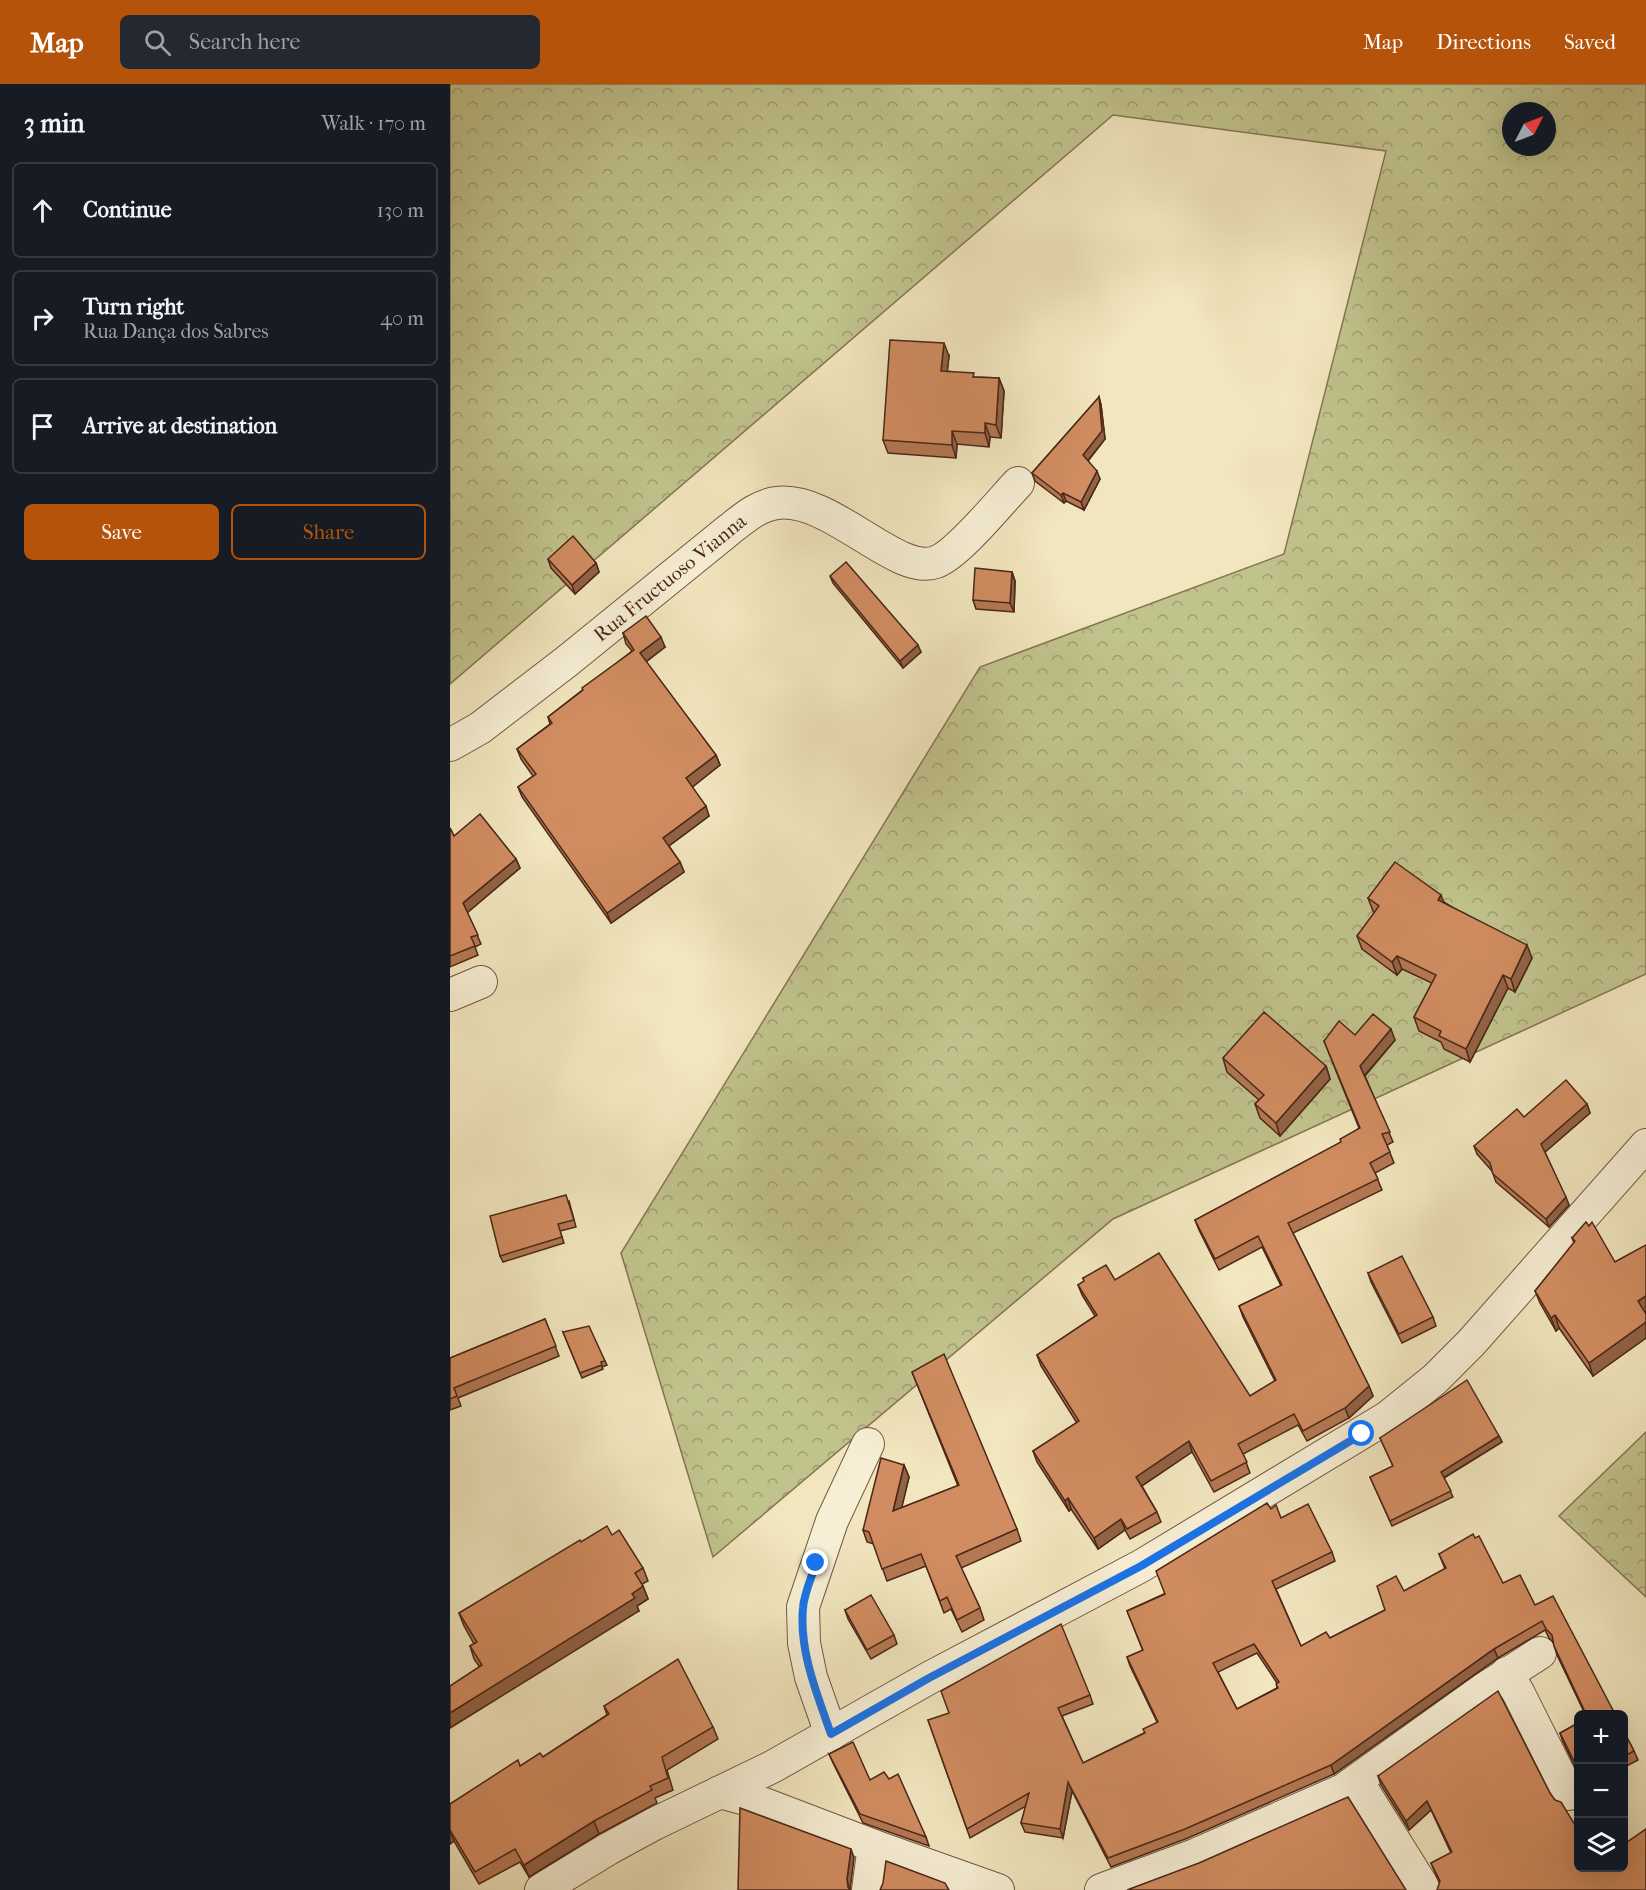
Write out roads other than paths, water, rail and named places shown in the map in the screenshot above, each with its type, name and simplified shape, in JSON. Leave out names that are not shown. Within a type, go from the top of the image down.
[{"type":"street","name":"Rua Fructuoso Vianna","points":[[450,745],[480,728],[566,662],[756,510],[776,503],[794,503],[805,506],[836,518],[915,564],[936,562],[956,549],[1018,483]]},
{"type":"street","points":[[450,995],[481,981]]},
{"type":"street","points":[[541,1890],[608,1849],[772,1767],[929,1678],[1141,1566],[1388,1417],[1449,1366],[1472,1343],[1646,1145]]},
{"type":"street","points":[[831,1734],[811,1677],[804,1643],[803,1607],[832,1521],[868,1444]]},
{"type":"street","points":[[1101,1890],[1242,1835],[1335,1794],[1357,1781],[1507,1673],[1540,1653]]},
{"type":"street","points":[[1507,1673],[1569,1794]]},
{"type":"street","points":[[1357,1781],[1425,1890]]},
{"type":"street","points":[[720,1792],[764,1804],[998,1890]]},
{"type":"street","points":[[868,1890],[874,1846]]}]
